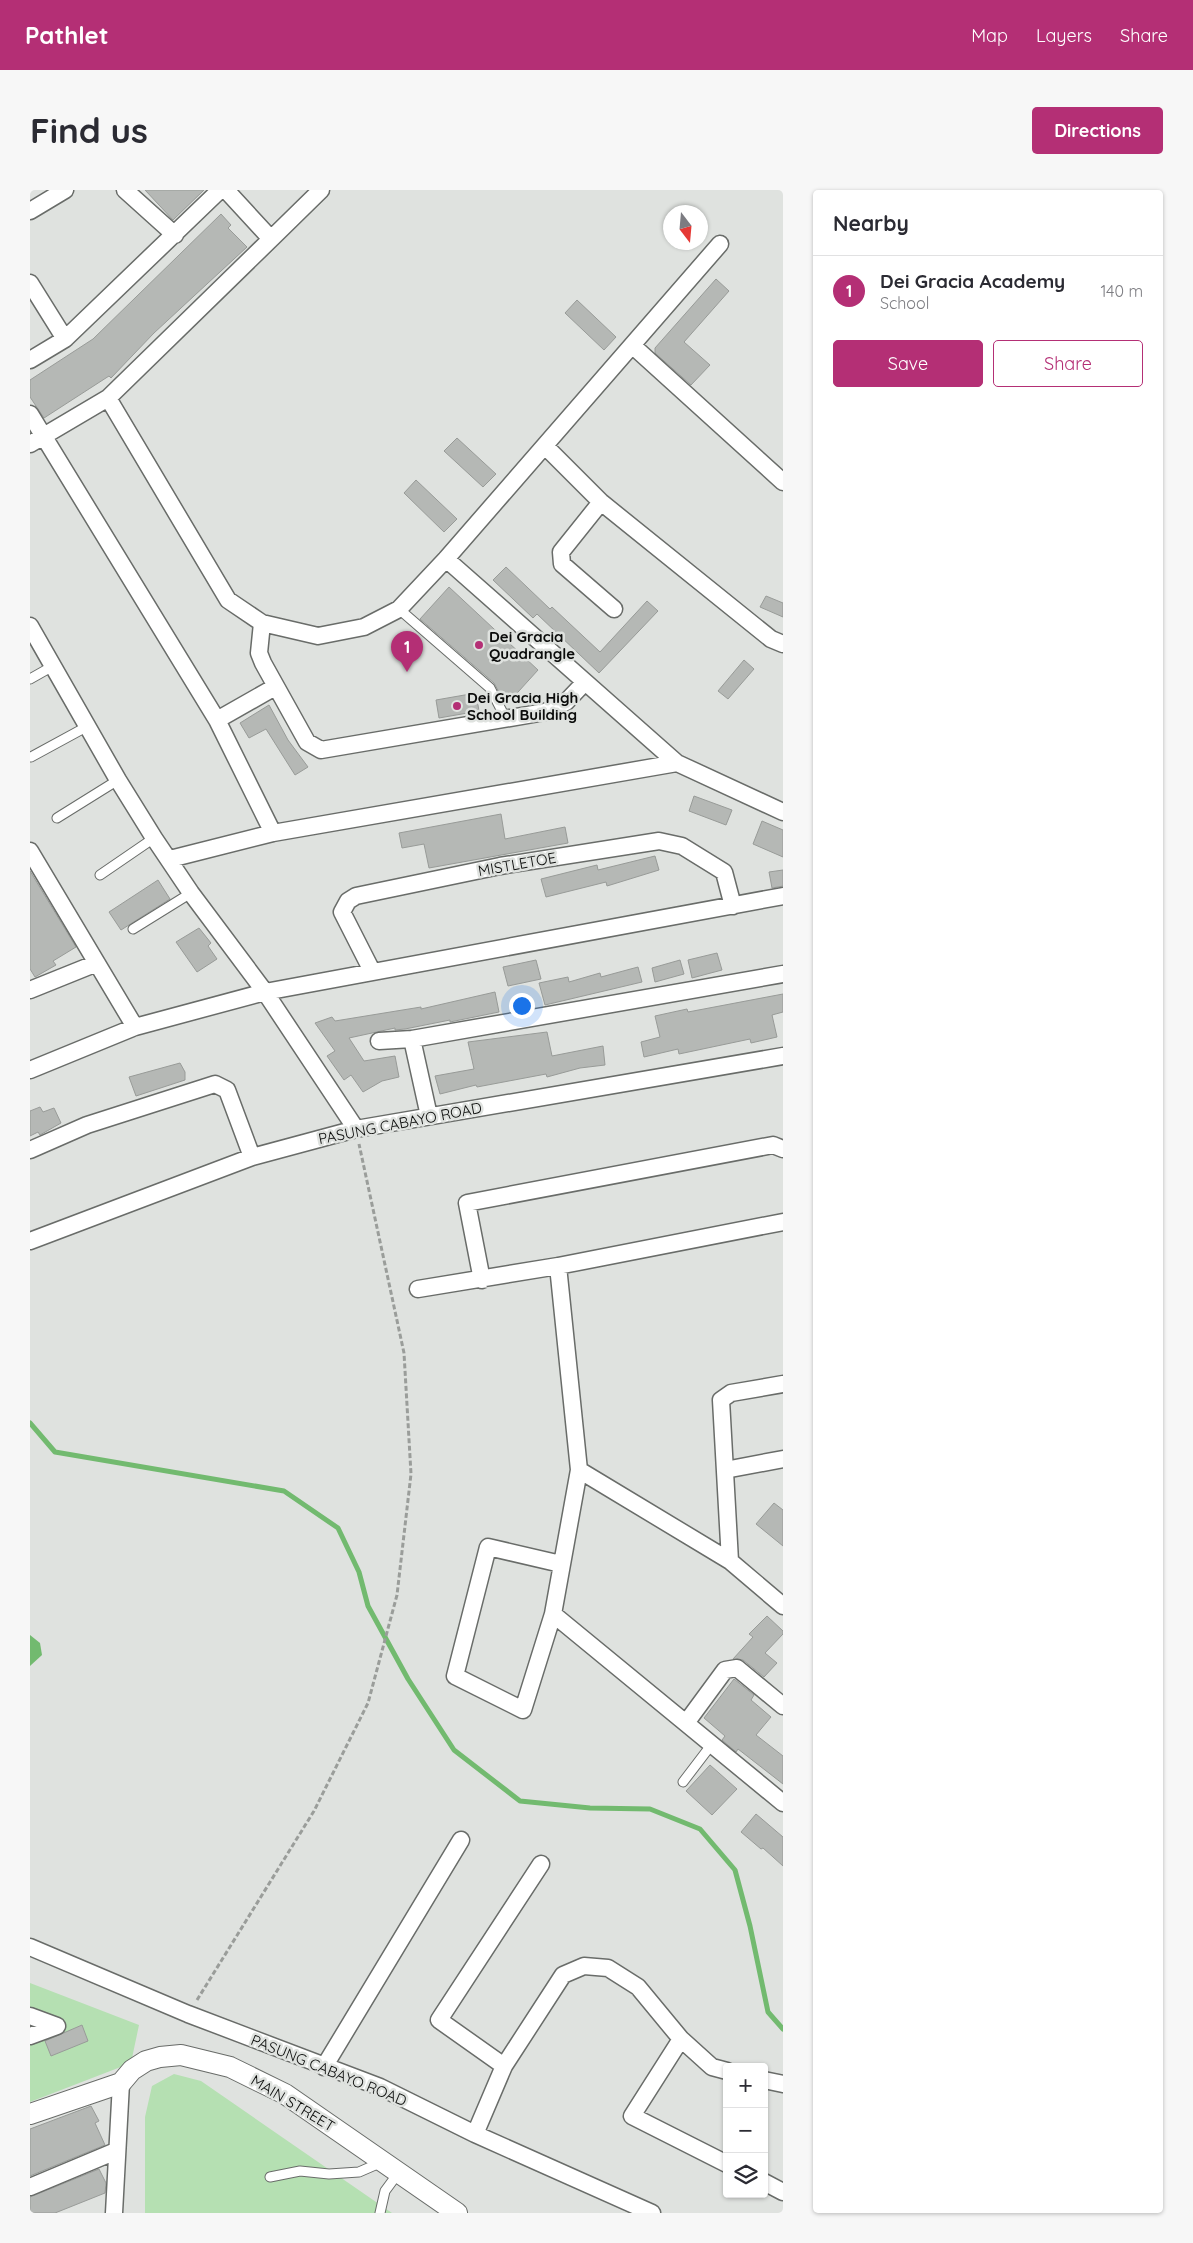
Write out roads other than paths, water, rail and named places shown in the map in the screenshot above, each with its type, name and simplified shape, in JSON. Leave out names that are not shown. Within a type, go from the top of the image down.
[{"type":"street","points":[[30,211],[65,190]]},
{"type":"street","points":[[125,190],[175,235]]},
{"type":"street","points":[[30,360],[65,339],[220,190]]},
{"type":"street","points":[[226,190],[271,238]]},
{"type":"street","points":[[36,440],[108,398],[321,190]]},
{"type":"street","points":[[108,398],[228,600],[262,623],[318,636],[364,627],[399,609],[446,559],[720,244]]},
{"type":"street","points":[[30,283],[65,339]]},
{"type":"street","points":[[633,346],[783,482]]},
{"type":"street","points":[[30,414],[36,440],[217,720],[273,833]]},
{"type":"street","points":[[545,446],[601,502],[771,639],[783,644]]},
{"type":"street","points":[[601,502],[561,552],[562,564],[614,609]]},
{"type":"street","points":[[446,559],[677,762],[783,812]]},
{"type":"street","points":[[262,623],[259,653],[275,687],[307,742],[321,750],[545,712],[566,702],[584,682]]},
{"type":"street","points":[[30,626],[118,780],[154,838],[170,859],[191,893],[264,992],[356,1129]]},
{"type":"street","points":[[217,720],[275,687]]},
{"type":"street","points":[[170,859],[273,833],[677,762]]},
{"type":"street","name":"MISTLETOE","points":[[372,971],[342,912],[348,901],[356,896],[500,866],[659,841],[682,846],[724,872],[733,906]]},
{"type":"street","points":[[30,851],[135,1027]]},
{"type":"street","points":[[30,1070],[135,1027],[264,992],[783,896]]},
{"type":"street","points":[[31,987],[97,964]]},
{"type":"street","points":[[379,1041],[412,1039],[783,974]]},
{"type":"street","points":[[412,1039],[429,1116]]},
{"type":"street","name":"PASUNG CABAYO ROAD","points":[[30,1241],[252,1157],[356,1129],[783,1056]]},
{"type":"street","points":[[30,1150],[87,1125],[215,1084],[227,1090],[252,1157]]},
{"type":"street","points":[[482,1280],[467,1203],[773,1145],[783,1149]]},
{"type":"street","points":[[418,1289],[482,1280],[783,1222]]},
{"type":"street","points":[[558,1266],[579,1470],[553,1614],[523,1710],[455,1676],[488,1547],[561,1564]]},
{"type":"street","points":[[730,1561],[721,1400],[731,1393],[783,1384]]},
{"type":"street","points":[[724,1470],[783,1459]]},
{"type":"street","points":[[579,1470],[730,1561],[783,1606]]},
{"type":"street","points":[[553,1614],[783,1803]]},
{"type":"street","points":[[686,1723],[725,1670],[737,1668],[783,1706]]},
{"type":"street","points":[[324,2067],[462,1840]]},
{"type":"street","points":[[504,2066],[438,2020],[541,1864]]},
{"type":"street","name":"PASUNG CABAYO ROAD","points":[[30,1948],[188,2014],[380,2087],[475,2134],[652,2213]]},
{"type":"street","points":[[475,2134],[504,2066],[563,1975],[584,1966],[608,1968],[638,1987],[681,2039],[712,2067],[723,2070]]},
{"type":"street","points":[[30,2016],[57,2026],[30,2036]]},
{"type":"street","points":[[681,2039],[632,2116],[723,2162]]},
{"type":"street","name":"MAIN STREET","points":[[30,2114],[121,2083],[132,2070],[146,2062],[160,2057],[180,2055],[230,2067],[285,2094],[392,2166],[457,2213]]},
{"type":"street","points":[[768,2081],[783,2084]]},
{"type":"street","points":[[114,2213],[121,2083]]},
{"type":"street","points":[[30,2186],[116,2151]]},
{"type":"street","points":[[768,2184],[783,2192]]},
{"type":"lane","points":[[399,609],[490,688],[506,719]]},
{"type":"lane","points":[[30,679],[53,666]]},
{"type":"lane","points":[[31,757],[88,726]]},
{"type":"lane","points":[[57,818],[118,780]]},
{"type":"lane","points":[[100,875],[154,838]]},
{"type":"lane","points":[[133,930],[191,893]]},
{"type":"lane","points":[[683,1782],[712,1744]]},
{"type":"lane","points":[[270,2177],[300,2170],[328,2174],[359,2172],[392,2166],[380,2213]]},
{"type":"waterway","points":[[30,1423],[55,1452],[284,1491],[338,1528],[359,1572],[368,1606],[408,1679],[454,1750],[520,1801],[590,1808],[650,1809],[700,1829],[735,1870],[750,1926],[768,2012],[783,2029]]},
{"type":"place","name":"Dei Gracia Quadrangle","points":[[479,645]]},
{"type":"place","name":"Dei Gracia Academy","points":[[407,672]]},
{"type":"place","name":"Dei Gracia High School Building","points":[[457,706]]}]
